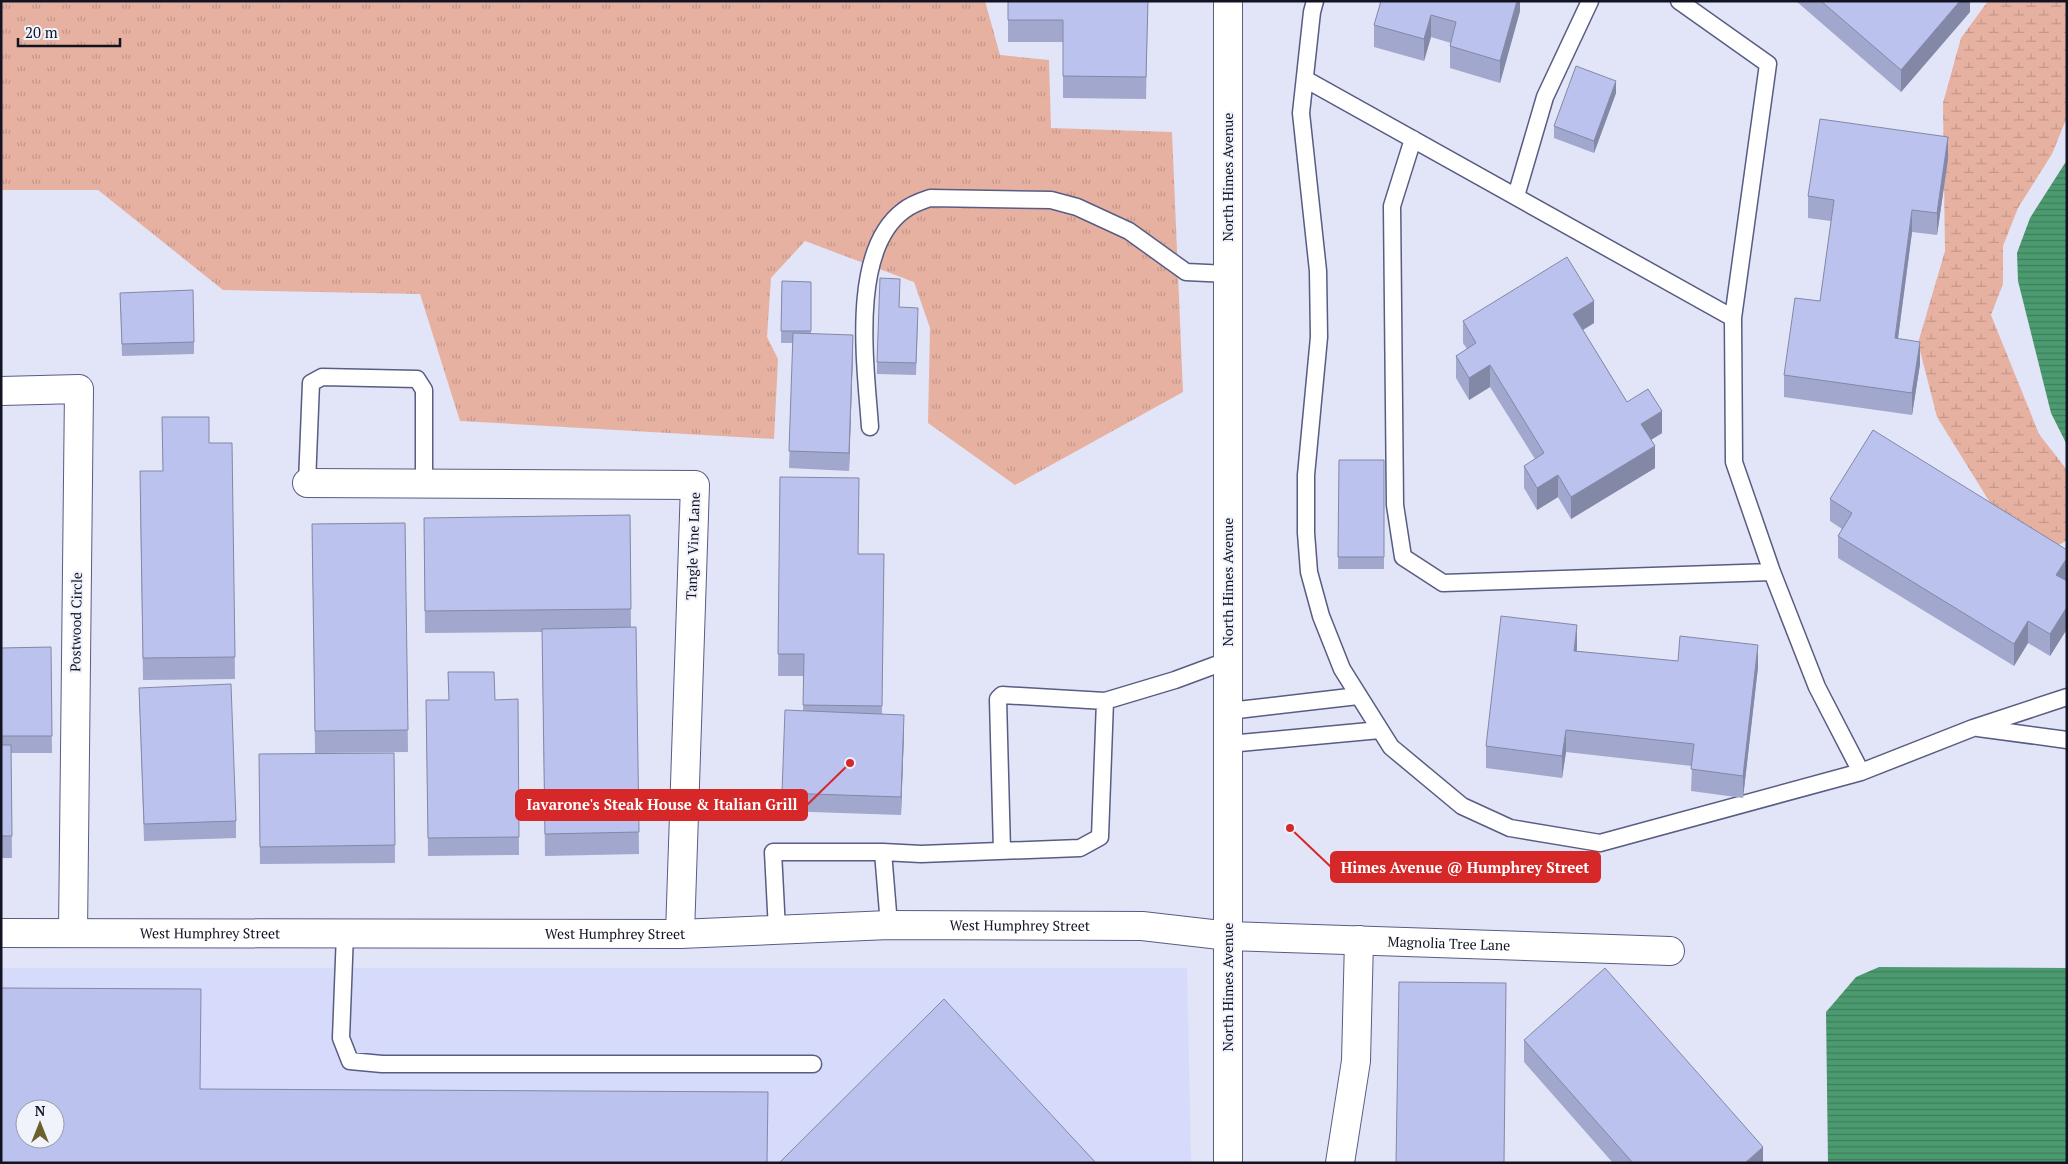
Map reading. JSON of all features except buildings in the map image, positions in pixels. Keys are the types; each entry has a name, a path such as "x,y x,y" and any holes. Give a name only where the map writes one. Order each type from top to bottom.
{"street":[{"name":"North Himes Avenue","path":"1228,1 1228,1163"},
{"name":"Postwood Circle","path":"1,391 79,389 73,933"},
{"name":"Tangle Vine Lane","path":"307,483 695,486 680,934"},
{"name":"West Humphrey Street","path":"1,933 680,934 889,925 1142,926 1228,936"},
{"name":"Magnolia Tree Lane","path":"1228,936 1670,951"},
{"path":"1340,1163 1356,1061 1359,940"}],"lane":[{"path":"1316,1 1312,12 1301,113 1318,271 1319,338 1306,475 1306,533 1309,572 1321,616 1342,669 1391,747 1462,806 1510,828 1600,842 1861,772 1973,728 2067,697"},
{"path":"1516,196 1545,97 1590,1"},
{"path":"1679,1 1768,64 1733,318 1734,462 1772,572 1816,686 1861,772"},
{"path":"1305,79 1733,318"},
{"path":"1412,139 1392,206 1395,506 1403,557 1443,583 1772,572"},
{"path":"870,427 864,330 865,296 874,259 890,224 903,210 930,198 1051,200 1077,207 1129,231 1186,272 1228,274"},
{"path":"307,483 311,383 322,377 417,379 424,390 424,484"},
{"path":"1002,851 998,699 1002,694 1105,701 1175,680 1228,660"},
{"path":"1228,711 1358,696"},
{"path":"777,930 773,852 921,854 1080,848 1100,837 1105,701"},
{"path":"1973,728 2067,740"},
{"path":"1228,744 1380,730"},
{"path":"883,852 889,925"},
{"path":"345,933 341,1038 350,1061 382,1064 813,1064"}],"shaded area":[{"path":"2067,160 2067,445 2051,413 2018,281 2017,253 2030,218"},
{"path":"1879,967 2067,968 2067,1163 1828,1163 1826,1012 1856,977"},
{"path":"1,968 1187,968 1191,1163 1,1163"}],"green space":[{"path":"1,1 985,1 1000,55 1049,60 1051,128 1172,132 1183,392 1015,485 928,423 930,328 914,282 805,241 771,278 767,337 778,359 774,439 460,421 420,294 223,290 98,190 1,190"},
{"path":"1988,1 2067,1 2067,117 2052,154 2018,208 2003,246 2003,284 1991,315 2039,434 2067,470 2067,540 2059,545 1994,509 1937,417 1918,343 1945,251 1943,103 1961,38"}],"place":[{"name":"Iavarone's Steak House & Italian Grill","path":"850,763"},
{"name":"Himes Avenue @ Humphrey Street","path":"1290,828"}]}
